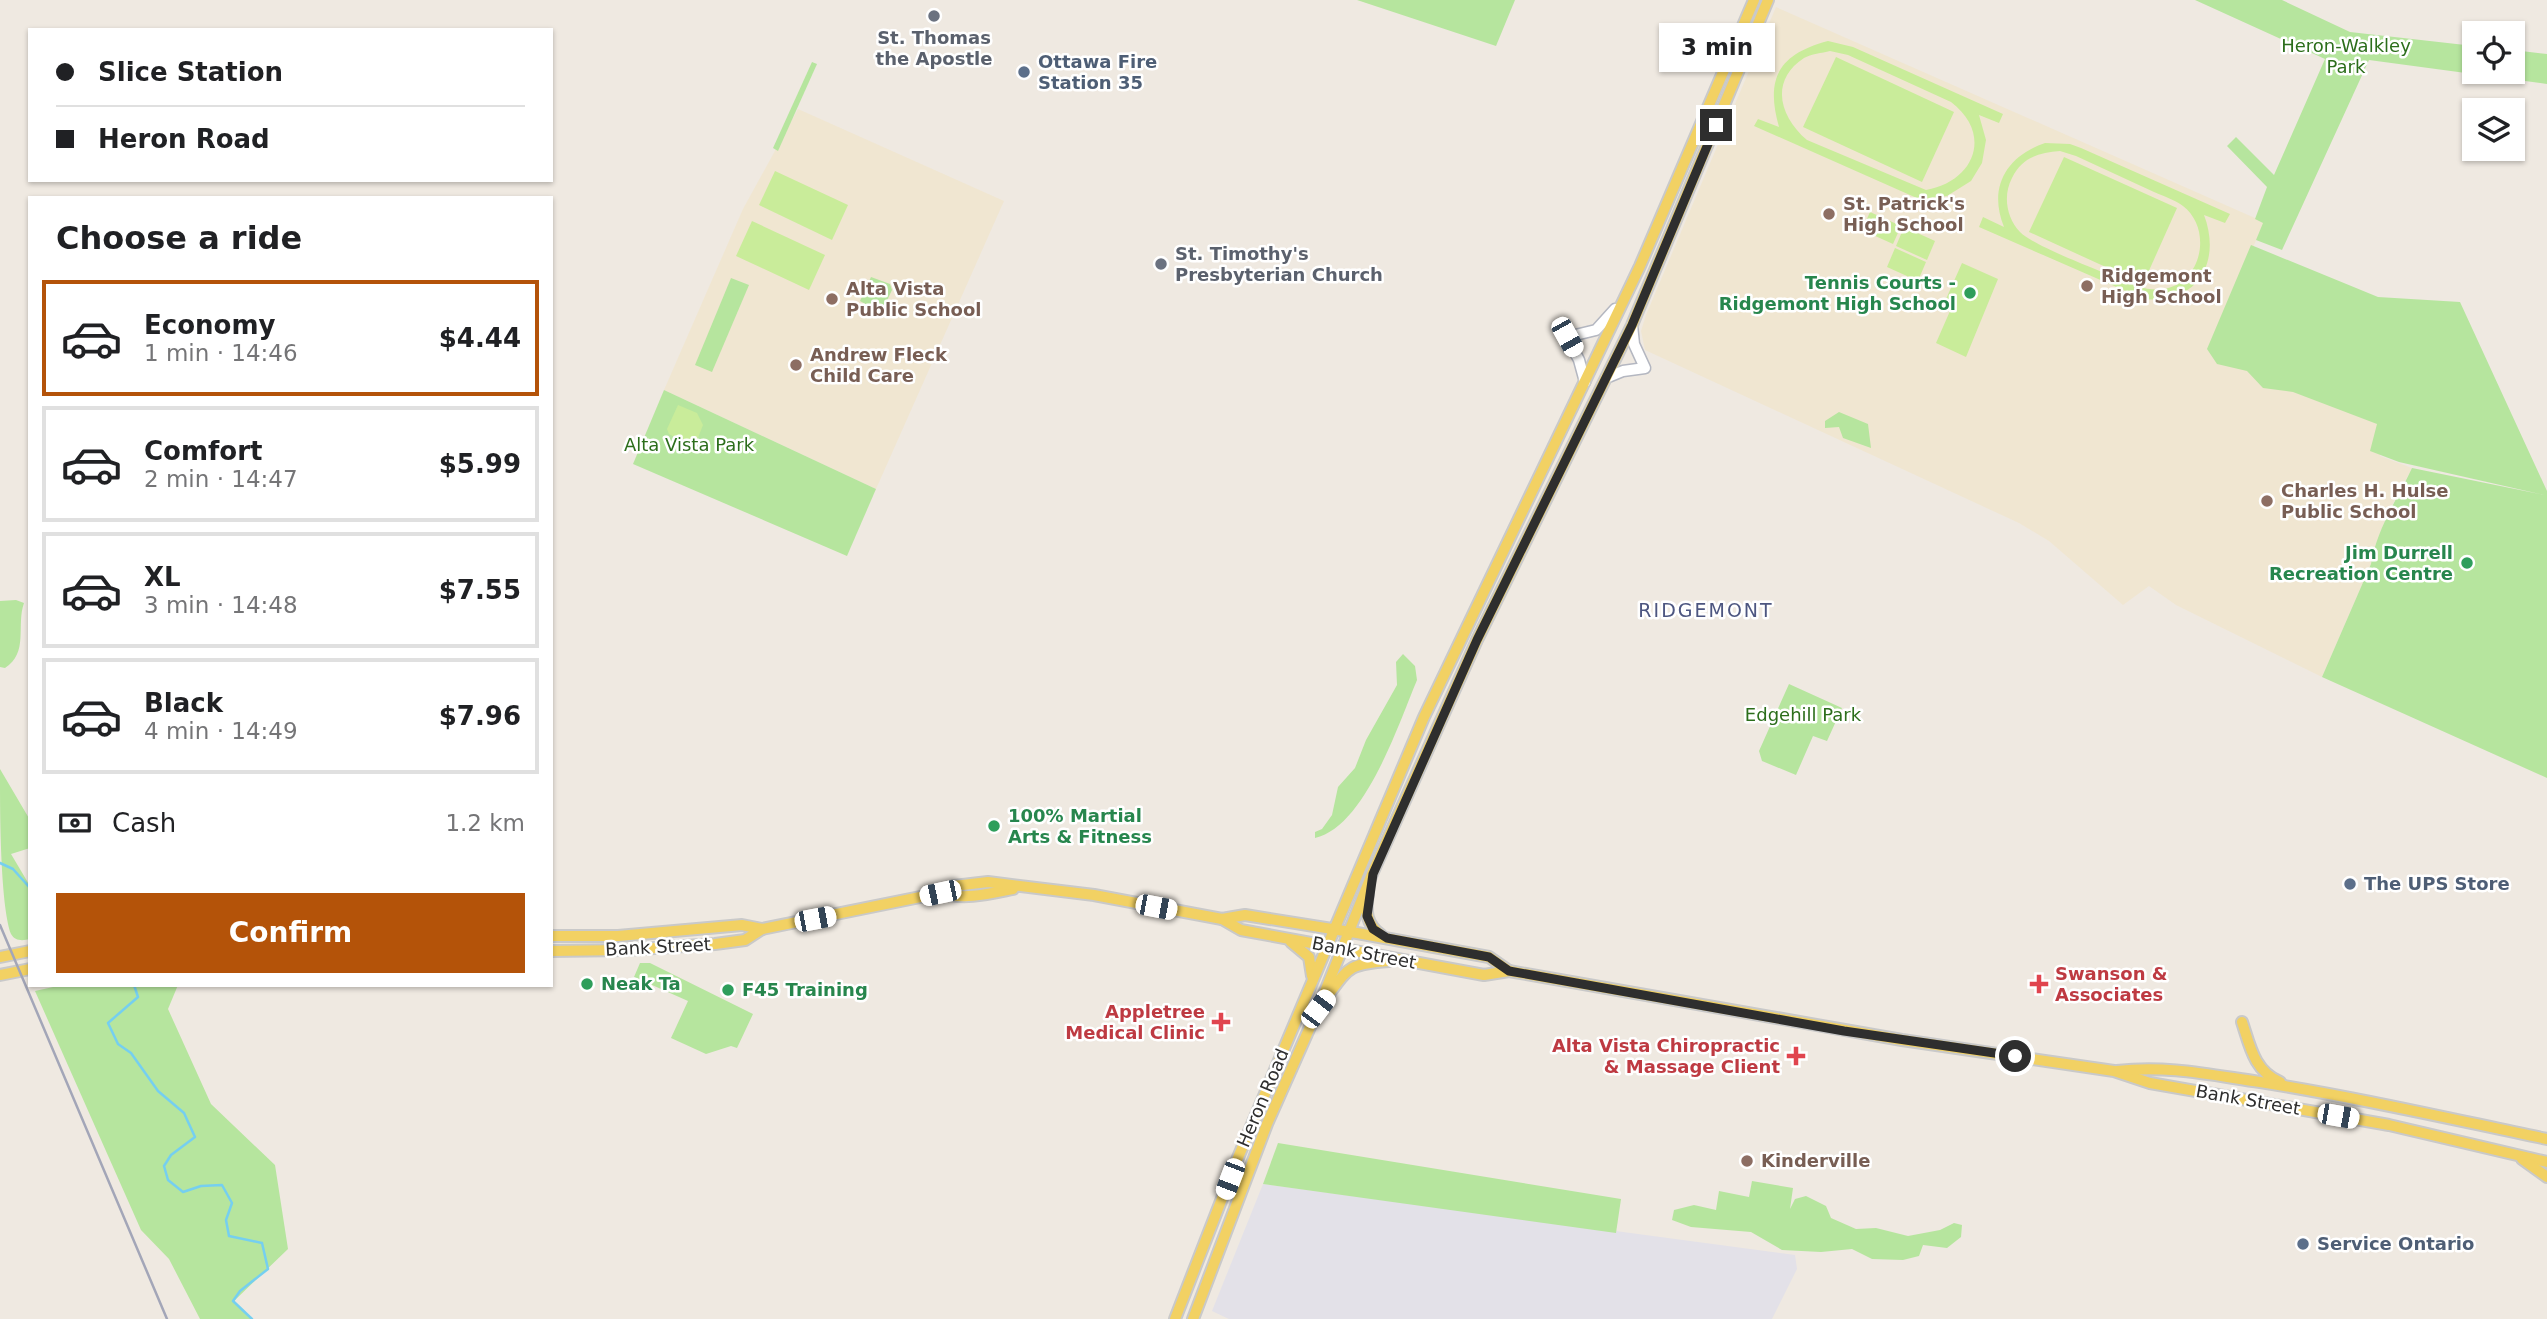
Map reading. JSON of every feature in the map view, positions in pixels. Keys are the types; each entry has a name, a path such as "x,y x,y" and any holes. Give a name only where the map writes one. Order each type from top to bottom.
{"main road":[{"name":"Heron Road","path":"1175,1319 1333,929 1424,717 1640,266 1754,0"},
{"name":"Heron Road","path":"1193,1319 1267,1124 1318,1009 1348,931 1477,640 1632,325 1768,0"},
{"path":"1585,382 1579,360 1567,337 1596,330 1604,324 1640,266"},
{"path":"1606,378 1623,371 1645,368 1633,344 1632,325"},
{"path":"1373,874 1367,916 1373,929 1387,938"},
{"name":"Bank Street","path":"553,951 702,946 745,940 762,929 940,893 954,897 981,896 1023,886 1094,895 1222,919 1241,930 1484,975 1509,971 1844,1031 2114,1071 2150,1083 2389,1125 2547,1162"},
{"name":"Bank Street","path":"1222,919 1245,915 1387,938 1489,957 1509,971"},
{"name":"Bank Street","path":"553,936 618,936 742,925 762,929"},
{"path":"1282,937 1309,957 1312,965 1311,984"},
{"path":"0,957 28,951"},
{"path":"1318,1009 1349,968 1369,962 1403,960"},
{"path":"0,975 28,969"},
{"path":"2242,1022 2254,1059 2260,1068 2274,1079 2302,1089"},
{"name":"Bank Street","path":"2114,1071 2152,1067 2302,1089 2547,1139"},
{"path":"2527,1135 2547,1129"},
{"path":"2517,1156 2547,1177"}],"shaded area":[{"path":"1776,7 2264,222 2209,349 2389,429 2380,456 2412,468 2387,515 2371,564 2322,677 2176,605 2149,586 2123,605 2049,541 2019,523 1645,350 1641,331 1646,315"},
{"name":"Alta Vista Public School","path":"798,109 1004,201 876,489 664,390 743,209"},
{"path":"1263,1184 1795,1255 1797,1269 1772,1319 1229,1319 1212,1311"}],"green space":[{"path":"1357,0 1515,0 1496,46"},
{"name":"Heron-Walkley Park","path":"2195,0 2282,0 2350,32 2462,45 2462,73 2369,60 2282,250 2256,240 2263,223 2255,219 2267,187 2227,146 2236,137 2274,175 2325,59"},
{"path":"1828,41 1853,47 2003,114 1999,123 1979,115 1986,140 1982,163 1971,181 1947,196 1919,199 1754,126 1758,119 1779,127 1775,110 1775,82 1787,61 1811,46","holes":["1830,51 1848,55 1951,102 1972,128 1973,155 1967,167 1943,185 1926,190 1807,140 1790,121 1785,110 1782,88 1786,77 1793,67 1810,55"]},
{"name":"Heron-Walkley Park","path":"2525,51 2547,54 2547,84 2525,81"},
{"path":"1836,57 1954,112 1922,182 1803,127"},
{"path":"812,62 817,64 778,151 773,148"},
{"path":"2045,143 2070,144 2230,214 2225,223 2204,215 2210,249 2201,277 2178,295 2163,299 2144,299 1979,227 1983,217 2004,227 1998,199 2004,175 2020,156","holes":["2060,151 2183,206 2198,228 2200,241 2199,254 2187,277 2176,285 2163,289 2142,288 2052,251 2020,232 2007,206 2007,191 2016,171 2032,157 2045,153"]},
{"path":"2064,157 2177,208 2143,284 2029,232"},
{"path":"775,171 848,205 832,240 759,205"},
{"path":"1870,212 1901,226 1893,244 1862,230"},
{"path":"752,221 825,255 809,290 736,256"},
{"path":"1904,227 1935,241 1927,260 1896,246"},
{"path":"2251,245 2378,297 2460,302 2547,491 2547,778 2322,677 2371,564 2383,526 2412,468 2544,495 2399,462 2370,451 2377,424 2293,392 2263,388 2247,371 2217,364 2207,349"},
{"path":"1895,248 1926,262 1918,281 1887,267"},
{"name":"Tennis Courts - Ridgemont High School","path":"1962,263 1998,279 1966,357 1936,343 1950,311 1942,308"},
{"path":"871,277 890,284 892,290 881,313 860,301"},
{"path":"731,278 749,285 712,372 695,365"},
{"name":"Alta Vista Park","path":"664,390 876,489 847,556 633,464"},
{"path":"678,405 697,413 703,425 696,443 689,446 669,434 667,429"},
{"path":"1839,412 1868,424 1871,448 1843,438 1839,427 1825,428 1825,421"},
{"path":"16,600 24,603 19,647 12,662 5,668 0,667 0,601"},
{"path":"1403,654 1415,666 1417,680 1390,746 1378,771 1350,815 1333,830 1315,838 1315,832 1322,829 1332,815 1338,787 1355,768 1366,740 1397,685 1396,662"},
{"name":"Edgehill Park","path":"1789,684 1842,708 1827,741 1813,736 1796,775 1762,761 1759,751"},
{"path":"0,769 28,817 28,849 11,854 28,883 27,940 19,940 11,934 7,920 1,855"},
{"path":"640,963 650,963 753,1014 737,1048 731,1046 706,1054 671,1038 688,1001 634,977"},
{"path":"53,987 177,987 168,1009 211,1104 275,1165 288,1249 234,1301 252,1319 200,1319 169,1259 141,1230 35,991"},
{"path":"1278,1143 1621,1199 1616,1233 1263,1184"},
{"path":"1752,1181 1793,1188 1790,1209 1795,1199 1806,1196 1826,1206 1831,1218 1856,1229 1876,1228 1908,1236 1940,1230 1954,1223 1962,1225 1961,1237 1947,1248 1923,1245 1919,1256 1903,1260 1872,1259 1852,1249 1821,1252 1782,1250 1751,1232 1691,1227 1672,1220 1674,1210 1694,1205 1716,1210 1719,1191 1749,1197"}],"waterway":[{"path":"0,863 13,869 28,886"},
{"path":"135,987 138,997 108,1023 118,1044 131,1053 158,1091 184,1113 195,1137 171,1155 164,1166 168,1180 183,1192 201,1186 222,1185 232,1203 226,1220 229,1236 262,1243 268,1269 240,1291 233,1301 252,1319"}],"railway":[{"path":"0,925 167,1319"}],"place":[{"name":"St. Thomas the Apostle","path":"934,16"},
{"name":"Ottawa Fire Station 35","path":"1024,72"},
{"name":"St. Patrick's High School","path":"1829,214"},
{"name":"St. Timothy's Presbyterian Church","path":"1161,264"},
{"name":"Ridgemont High School","path":"2087,286"},
{"name":"Tennis Courts - Ridgemont High School","path":"1970,293"},
{"name":"Alta Vista Public School","path":"832,299"},
{"name":"Andrew Fleck Child Care","path":"796,365"},
{"name":"Charles H. Hulse Public School","path":"2267,501"},
{"name":"Jim Durrell Recreation Centre","path":"2467,563"},
{"name":"100% Martial Arts & Fitness","path":"994,826"},
{"name":"The UPS Store","path":"2350,884"},
{"name":"Neak Ta","path":"587,984"},
{"name":"Swanson & Associates","path":"2039,984"},
{"name":"F45 Training","path":"728,990"},
{"name":"Appletree Medical Clinic","path":"1221,1022"},
{"name":"Alta Vista Chiropractic & Massage Client","path":"1796,1056"},
{"name":"Kinderville","path":"1747,1161"},
{"name":"Service Ontario","path":"2303,1244"}],"district":[{"name":"RIDGEMONT","path":"1706,610"}],"route":[{"path":"1716,125 1632,325 1477,640 1412,782 1373,874 1367,898 1368,921 1377,933 1387,938 1489,957 1509,971 1844,1031 2015,1056"}]}
